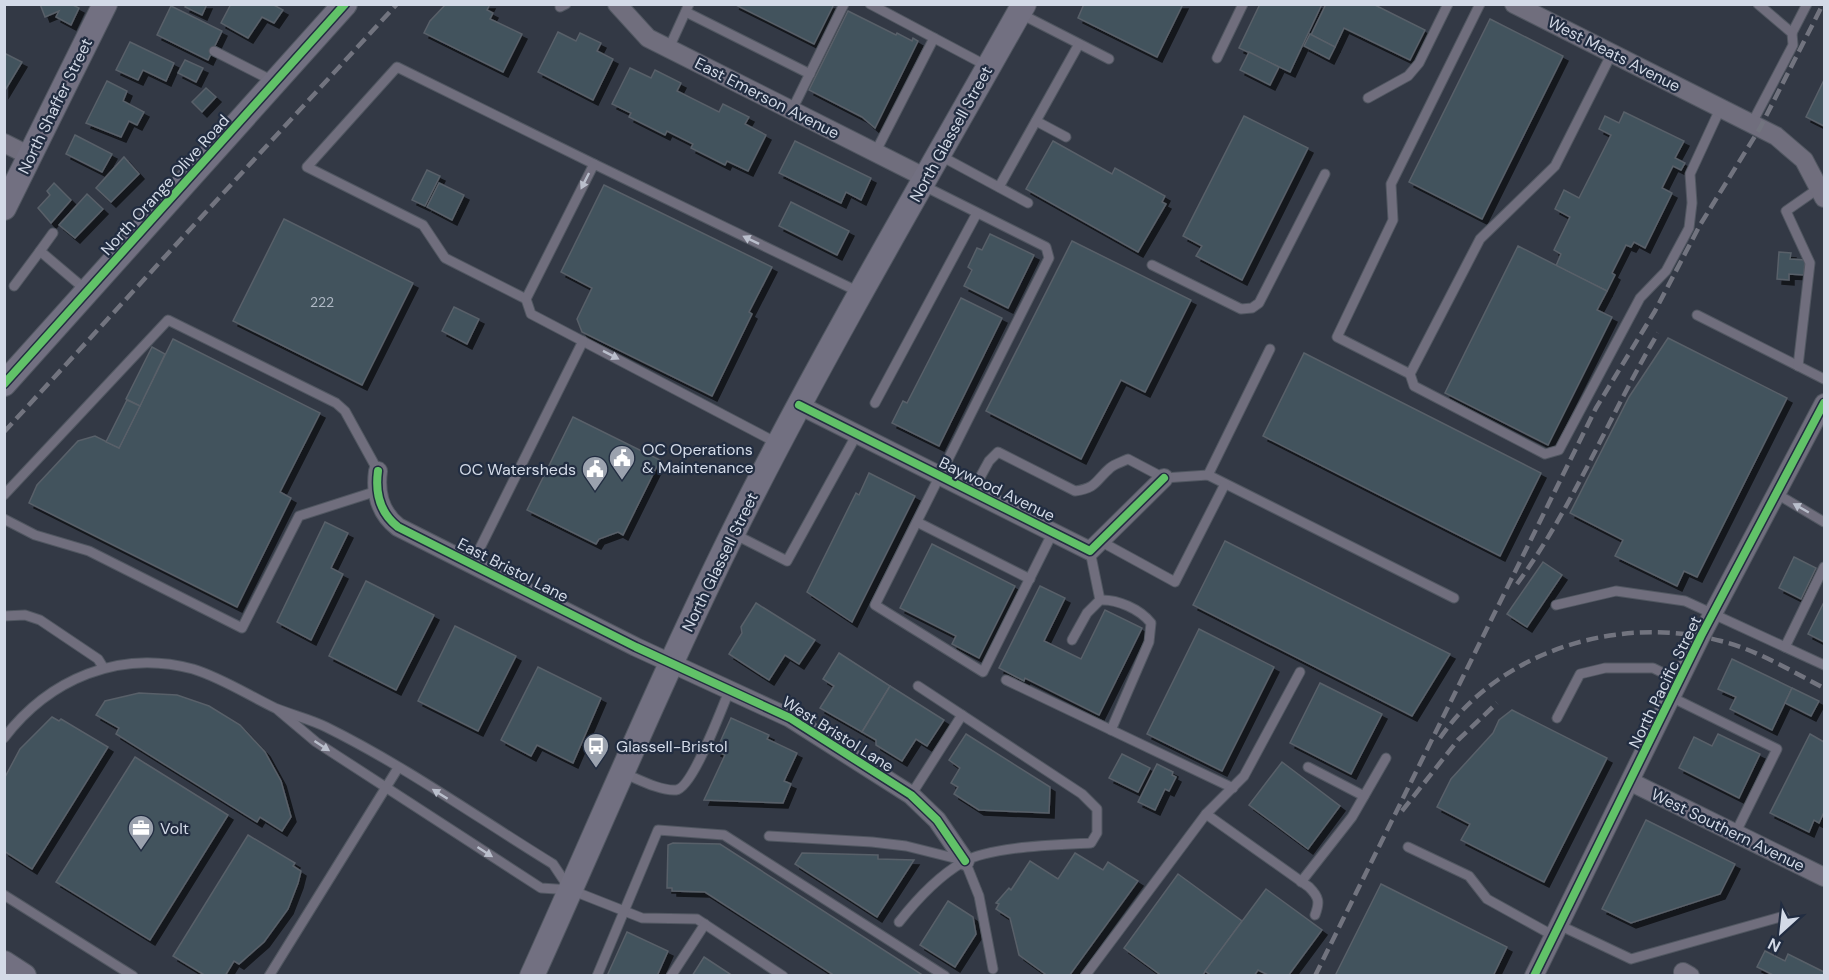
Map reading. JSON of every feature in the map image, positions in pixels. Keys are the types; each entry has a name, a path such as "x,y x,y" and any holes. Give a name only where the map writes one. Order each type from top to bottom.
{"main road":[{"name":"North Shaffer Street","path":"4,208 105,4"},
{"name":"North Orange Olive Road","path":"4,384 345,4"},
{"name":"North Glassell Street","path":"532,975 733,534 799,405 1022,9"}],"street":[{"name":"East Emerson Avenue","path":"617,4 648,38 875,153 924,182"},
{"name":"West Meats Avenue","path":"1514,4 1717,106"},
{"path":"1717,106 1776,136 1804,160 1822,193"},
{"path":"4,143 30,156"},
{"name":"Baywood Avenue","path":"799,405 1053,532 1095,546"},
{"name":"North Pacific Street","path":"1534,975 1713,613 1822,414"},
{"name":"East Bristol Lane","path":"378,471 377,491 384,511 398,527 672,664"},
{"path":"1095,546 1164,478"},
{"name":"West Bristol Lane","path":"672,664 789,718 911,795 937,820 965,861"},
{"name":"West Southern Avenue","path":"1631,782 1824,876"}],"lane":[{"path":"792,110 844,4"},
{"path":"870,4 989,67"},
{"path":"1217,58 1243,4"},
{"path":"1368,98 1408,76 1419,63 1448,4"},
{"path":"1410,374 1337,337 1393,220 1391,184 1480,4"},
{"path":"1758,4 1792,33"},
{"path":"1752,123 1793,45 1792,33 1807,4"},
{"path":"669,48 688,8 810,74"},
{"path":"1022,9 1079,44 1109,59"},
{"path":"875,153 934,38"},
{"path":"999,187 1079,44"},
{"path":"214,51 275,82"},
{"path":"1612,53 1554,166 1480,238 1410,374 1413,386 1545,454 1559,450 1640,298 1666,270 1689,228 1692,203 1690,174 1717,106"},
{"path":"526,298 445,258 423,225 307,167 397,67 861,293"},
{"path":"1036,121 1066,137"},
{"path":"939,155 1028,202"},
{"path":"594,164 526,298 531,314 722,412 779,444"},
{"path":"1152,265 1241,309 1252,308 1259,303 1324,174"},
{"path":"924,182 977,213 1046,247 1049,258 875,605 983,672 1053,532"},
{"path":"1798,366 1809,263 1786,211 1822,193"},
{"path":"875,403 977,213"},
{"path":"14,286 53,233"},
{"path":"40,251 88,292"},
{"path":"1696,315 1824,379"},
{"path":"4,495 168,320 336,403 345,411 378,471"},
{"path":"472,564 583,340"},
{"path":"1208,475 1270,349"},
{"path":"733,534 787,561 857,435"},
{"path":"972,492 989,461 998,452 1075,491 1089,489 1111,467 1128,459 1164,478 1208,475 1454,597"},
{"path":"1100,600 1095,546 1175,582 1225,484"},
{"path":"4,519 35,535 89,551 242,628 299,516 377,491"},
{"path":"1777,494 1824,522"},
{"path":"917,522 1030,579"},
{"path":"1785,647 1824,567"},
{"path":"1556,605 1616,591 1685,601 1824,665"},
{"path":"1072,640 1087,613 1100,600"},
{"path":"1100,600 1121,603 1147,618 1151,623 1149,642 1111,730"},
{"path":"4,616 25,615 40,620 98,659 103,667"},
{"path":"4,738 25,714 52,692 103,667 150,663 193,670 237,687 277,708 327,728 398,768 553,864 571,890"},
{"path":"1557,718 1580,674 1605,668 1653,668 1676,689 1777,749 1735,834"},
{"path":"1085,975 1206,814 1244,776 1300,672"},
{"path":"1006,680 1233,788"},
{"path":"899,922 926,890 965,861 1015,848 1090,843 1097,833 1097,809 1082,794 918,686"},
{"path":"623,773 676,790 684,787 693,774 730,689"},
{"path":"277,708 316,742 541,888 571,890 642,918 697,919 783,975"},
{"path":"911,795 962,715"},
{"path":"1301,882 1352,817 1386,759"},
{"path":"1308,767 1364,796"},
{"path":"269,975 398,768"},
{"path":"1206,814 1317,895 1319,903 1315,915"},
{"path":"597,975 658,830 724,835 945,975"},
{"path":"769,836 906,846 965,861"},
{"path":"1408,847 1469,876 1487,899 1557,931 1630,959 1784,916"},
{"path":"965,861 979,896 993,969"},
{"path":"4,896 133,975"},
{"path":"671,975 705,924"}],"building":[{"path":"40,4 71,4 79,8 71,25 56,17 59,11 45,17"},
{"path":"187,4 207,4 202,15 185,7"},
{"path":"231,4 272,4 283,10 274,23 262,17 248,38 221,23"},
{"path":"446,4 490,4 487,10 493,13 490,19 522,34 503,72 424,33 430,21"},
{"path":"734,4 834,4 814,44"},
{"path":"1084,4 1183,4 1157,57 1078,18"},
{"path":"1260,4 1322,4 1290,72 1239,48"},
{"path":"1326,4 1373,4 1425,30 1410,60 1344,28 1335,47 1311,35"},
{"path":"171,6 222,31 208,60 157,35"},
{"path":"848,11 896,35 897,33 912,41 913,38 918,41 875,128 862,117 809,90"},
{"path":"1490,19 1563,56 1482,219 1409,182"},
{"path":"558,32 576,41 580,33 601,43 597,51 613,59 593,100 538,72"},
{"path":"1310,34 1335,47 1329,59 1304,46"},
{"path":"130,42 174,63 166,81 143,70 138,80 116,70"},
{"path":"1249,52 1279,67 1270,85 1240,70"},
{"path":"6,54 22,62 4,92 4,56"},
{"path":"185,60 203,68 196,82 178,73"},
{"path":"630,68 651,78 655,70 681,83 677,91 719,112 723,104 749,117 745,124 766,135 748,171 727,161 725,165 691,148 693,144 667,131 665,135 629,117 631,113 612,104"},
{"path":"1824,80 1824,126 1806,117"},
{"path":"107,81 127,91 123,101 144,112 137,125 129,121 121,137 86,123"},
{"path":"206,88 216,97 202,112 192,102"},
{"path":"1624,112 1684,141 1675,158 1685,163 1681,170 1673,166 1662,188 1672,193 1645,248 1634,242 1631,247 1626,245 1612,273 1615,275 1607,291 1556,266 1561,254 1554,250 1570,217 1555,209 1564,190 1579,198 1611,135 1599,129 1605,116 1619,123"},
{"path":"1244,116 1308,148 1242,280 1196,256 1202,246 1183,236"},
{"path":"75,135 112,154 102,172 66,154"},
{"path":"795,141 871,178 861,200 846,192 841,203 779,173"},
{"path":"1053,141 1112,174 1115,168 1165,196 1162,202 1166,204 1138,252 1026,189"},
{"path":"124,157 139,174 111,202 96,188"},
{"path":"427,170 440,176 425,206 412,200"},
{"path":"54,183 71,200 51,223 38,208 50,195 47,191"},
{"path":"439,183 464,195 452,220 427,207"},
{"path":"604,185 772,267 749,312 752,314 712,396 582,332 577,319 592,288 561,272"},
{"path":"87,194 103,209 75,238 59,225"},
{"path":"791,202 849,231 837,255 779,226"},
{"path":"284,219 413,283 362,385 233,321"},
{"path":"990,234 1034,255 1008,308 964,286 972,270 968,267 977,248 982,250"},
{"path":"1072,241 1191,300 1145,392 1121,380 1081,459 986,411"},
{"path":"1518,246 1607,291 1597,310 1612,317 1548,445 1445,393"},
{"path":"1779,252 1791,253 1790,259 1805,260 1804,275 1789,274 1789,280 1777,279"},
{"path":"961,298 1002,318 939,446 892,423 903,401 907,403"},
{"path":"454,307 479,319 467,344 442,331"},
{"path":"1668,338 1787,398 1697,577 1684,571 1677,586 1615,556 1623,540 1570,513 1629,397"},
{"path":"173,339 320,413 280,492 291,498 237,607 29,503 37,485 78,441 95,436 119,448"},
{"path":"152,347 165,354 140,406 126,399"},
{"path":"1304,353 1541,473 1500,556 1263,436"},
{"path":"127,400 140,406 119,448 106,442"},
{"path":"573,417 660,460 623,535 618,532 599,539 596,544 527,510"},
{"path":"869,473 915,496 852,622 807,592 856,493 859,495"},
{"path":"325,522 348,533 331,568 343,574 311,640 277,622"},
{"path":"1225,541 1450,654 1412,716 1193,605"},
{"path":"932,544 1015,586 979,658 952,644 956,636 900,608"},
{"path":"1794,557 1816,568 1801,599 1779,588"},
{"path":"1543,562 1562,575 1527,627 1507,614"},
{"path":"366,581 434,615 396,690 329,656"},
{"path":"1040,586 1065,598 1044,641 1081,659 1105,610 1142,628 1099,715 1025,678 1024,681 999,668"},
{"path":"1824,602 1824,642 1808,634"},
{"path":"756,603 815,640 799,664 785,655 769,680 729,654 742,633 741,627"},
{"path":"455,626 516,656 478,731 418,701"},
{"path":"1199,629 1274,667 1222,771 1147,734"},
{"path":"839,653 890,686 862,732 820,708 834,686 823,679"},
{"path":"1732,659 1792,688 1772,730 1730,709 1736,697 1718,689"},
{"path":"538,667 601,698 573,763 537,745 531,756 501,740"},
{"path":"1320,683 1382,714 1351,774 1290,743"},
{"path":"890,686 944,720 927,746 916,739 902,761 876,745 876,740 862,732"},
{"path":"1792,688 1819,701 1811,716 1785,703"},
{"path":"139,693 177,695 209,706 240,725 265,752 281,781 291,817 282,831 260,817 257,822 116,734 119,728 96,715 105,701"},
{"path":"1512,710 1607,758 1544,882 1461,840 1470,824 1437,807 1451,779 1493,733 1499,720"},
{"path":"52,717 59,721 61,719 108,747 32,869 4,851 4,779 20,749"},
{"path":"731,718 769,735 767,739 797,753 784,781 791,784 783,803 704,800 725,755 716,751"},
{"path":"966,734 1050,787 1049,813 979,810 954,794 958,787 951,783 960,768 949,760"},
{"path":"1718,734 1760,754 1739,798 1679,768 1694,737 1712,746"},
{"path":"1810,734 1824,742 1824,812 1819,823 1814,820 1809,832 1770,813"},
{"path":"1122,754 1150,768 1138,792 1109,778"},
{"path":"135,757 228,815 150,940 56,882"},
{"path":"1282,762 1340,806 1308,849 1249,805"},
{"path":"1157,764 1173,772 1172,775 1176,777 1169,791 1165,789 1155,810 1138,802"},
{"path":"1646,820 1735,864 1720,894 1631,923 1602,909"},
{"path":"248,835 295,863 293,866 301,871 298,883 288,909 264,942 239,964 234,961 225,976 206,976 173,956"},
{"path":"673,843 720,844 924,976 835,976 705,892 672,891 672,888 667,888 668,845"},
{"path":"802,853 878,855 878,859 914,860 877,917 795,864"},
{"path":"1075,853 1103,870 1108,862 1138,881 1069,976 1048,976 1019,955 1010,918 996,909 999,904 996,903 1009,888 1011,890 1030,861 1058,879"},
{"path":"1178,874 1242,921 1202,976 1162,976 1124,948"},
{"path":"1381,884 1507,947 1493,976 1335,976"},
{"path":"1266,889 1322,930 1288,976 1270,976 1258,970 1254,976 1212,976 1205,971"},
{"path":"948,901 973,917 976,934 955,967 920,945"},
{"path":"627,932 668,951 657,976 607,976"},
{"path":"1765,951 1785,961 1788,954 1824,972 1823,976 1775,976 1757,967"},
{"path":"704,957 733,976 692,976"}],"railway":[{"path":"4,432 397,4"},
{"path":"1315,976 1596,408 1655,311 1700,225 1760,128 1823,4"},
{"path":"1517,584 1574,492 1658,333"},
{"path":"1440,738 1465,707 1495,682 1529,662 1565,646 1604,637 1643,632 1682,634 1721,641 1761,655 1824,688"},
{"path":"1402,811 1458,740 1497,703"}],"cycle path":[{"path":"4,384 345,4"},
{"path":"1534,976 1701,636 1824,403"},
{"path":"799,405 1090,551 1164,478"},
{"path":"378,471 377,487 380,502 387,515 398,527 636,647 790,718 911,795 937,820 965,861"}],"place":[{"name":"OC Operations & Maintenance","path":"622,481"},
{"name":"OC Watersheds","path":"595,492"},
{"name":"Glassell-Bristol","path":"596,769"},
{"name":"Volt","path":"141,851"}]}
